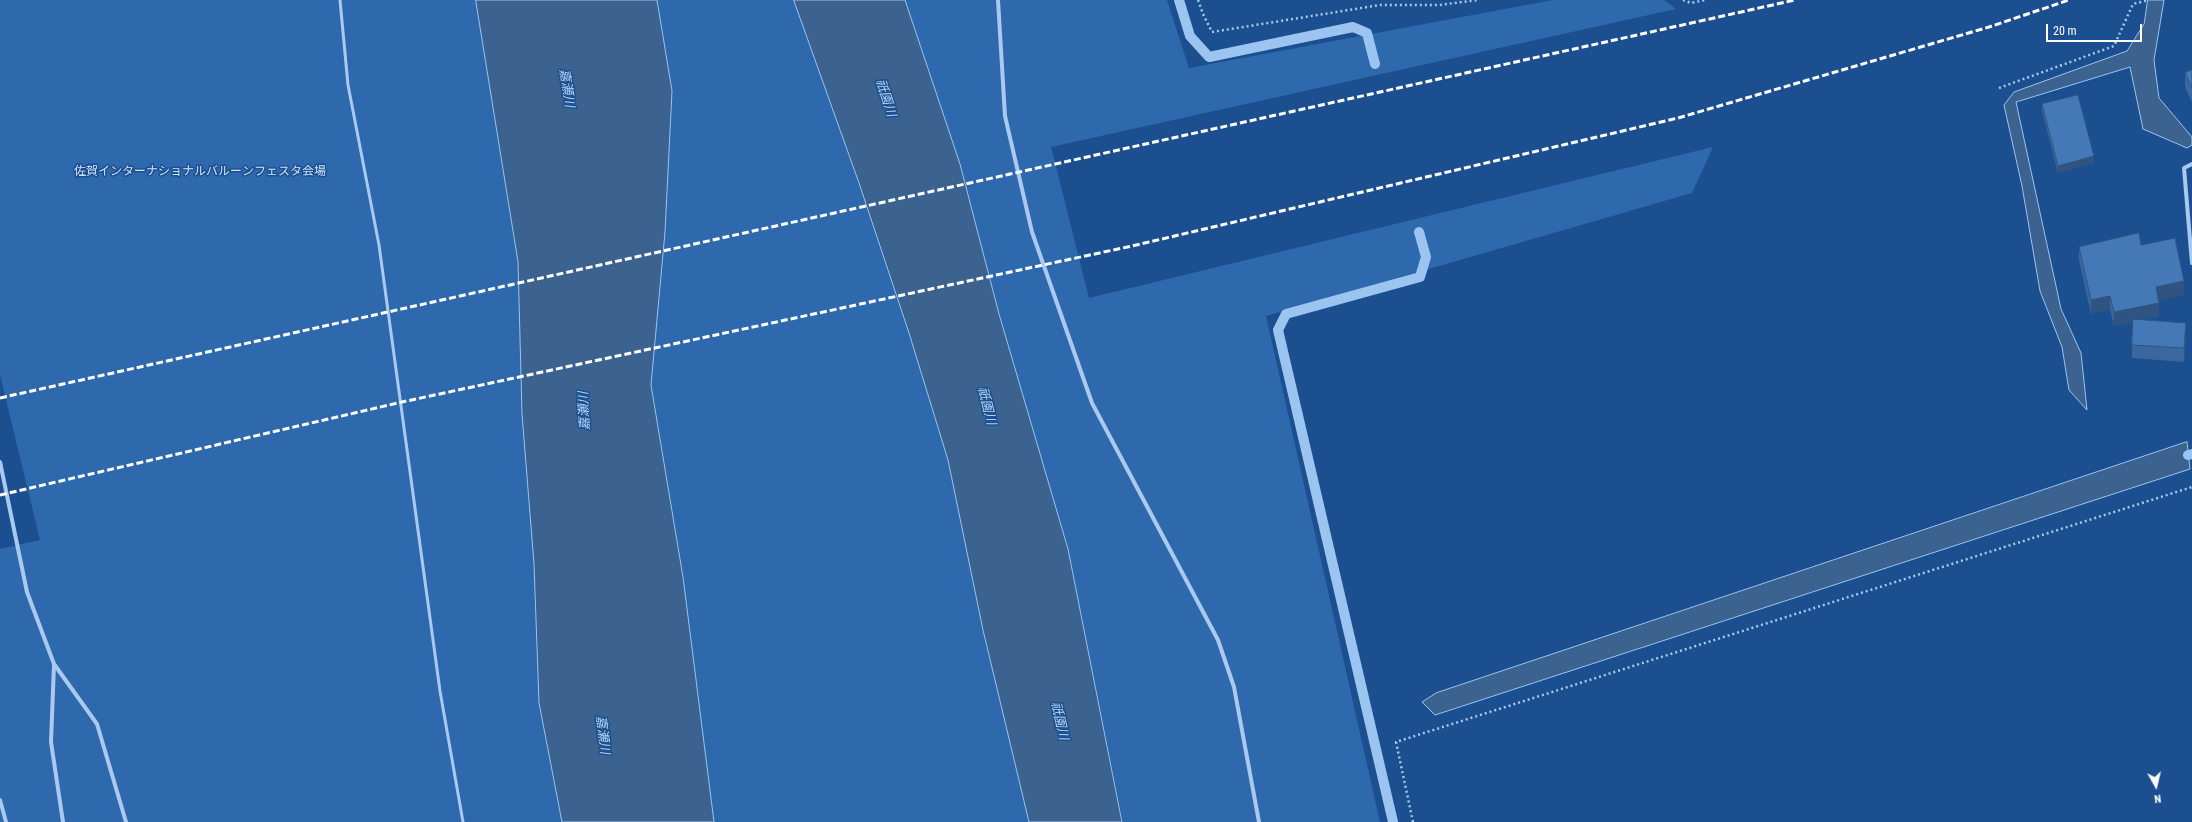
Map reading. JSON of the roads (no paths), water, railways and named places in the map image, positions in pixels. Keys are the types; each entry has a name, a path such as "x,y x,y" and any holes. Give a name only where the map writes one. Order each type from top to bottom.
{"street":[{"path":"998,0 1005,116 1032,232 1092,403 1218,640 1234,687 1259,822"},
{"path":"2192,164 2184,168 2192,264"},
{"path":"0,462 27,592 54,664 97,724 126,822"},
{"path":"54,664 51,742 63,822"},
{"path":"0,800 6,822"}],"lane":[{"path":"340,0 348,85 379,244 440,691 463,822"}],"water":[{"name":"嘉瀬川","path":"476,0 657,0 672,91 665,232 651,385 683,577 714,822 562,822 539,703 534,564 522,414 518,262"},
{"name":"祇園川","path":"794,0 905,0 960,164 999,314 1068,549 1122,822 1029,822 983,630 948,460 909,333 859,183"},
{"path":"2148,0 2164,0 2154,60 2159,98 2192,137 2192,145 2187,148 2143,129 2130,67 2016,102 2061,309 2081,353 2087,410 2069,390 2062,347 2040,291 2022,186 2004,105 2014,92 2127,51 2144,24"},
{"path":"2187,442 2190,469 1435,715 1422,702 1436,693"}],"waterway":[{"path":"1179,0 1190,36 1209,57 1353,27 1367,33 1375,64"},
{"path":"1393,822 1278,330 1286,314 1420,277 1426,257 1419,232"},
{"path":"2188,455 2192,454"}],"railway":[{"path":"0,398 1795,0"},
{"path":"0,495 402,402 1132,246 1678,118 1989,27 2069,0"}],"park label":[{"name":"佐賀インターナショナルバルーンフェスタ会場","path":"200,172"}]}
